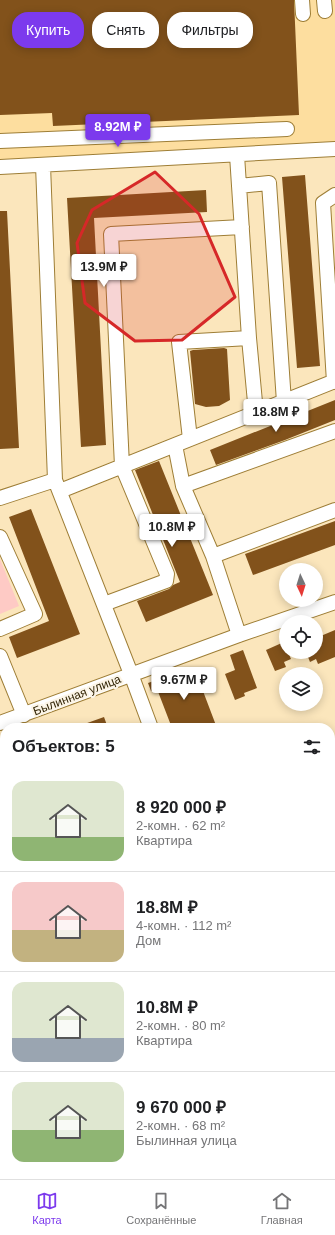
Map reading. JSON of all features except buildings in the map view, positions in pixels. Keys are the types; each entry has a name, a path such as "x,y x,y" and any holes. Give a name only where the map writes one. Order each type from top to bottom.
{"main road":[{"path":"0,1150 0,1169"}],"street":[{"path":"0,141 287,129"},
{"path":"0,167 43,166 335,149"},
{"path":"237,155 249,338 256,413"},
{"path":"43,166 57,485 149,723"},
{"path":"239,186 269,183 284,402"},
{"path":"0,498 57,485 122,466 334,382 322,203 335,194"},
{"path":"104,604 166,581 167,574 122,466 111,234 242,227"},
{"path":"190,439 179,342 249,338"},
{"path":"184,486 335,430"},
{"path":"175,445 184,486 212,556 239,635"},
{"path":"212,556 335,510"},
{"path":"0,537 35,614 0,629"},
{"name":"Былинная улица","path":"13,721 131,674 335,602"},
{"path":"0,656 13,721"}],"highlighted area":[{"path":"155,172 199,214 235,297 182,340 135,341 85,303 77,243 92,210"}],"shaded area":[{"path":"0,0 335,0 335,144 0,161"},
{"path":"0,559 19,606 0,614"}]}
